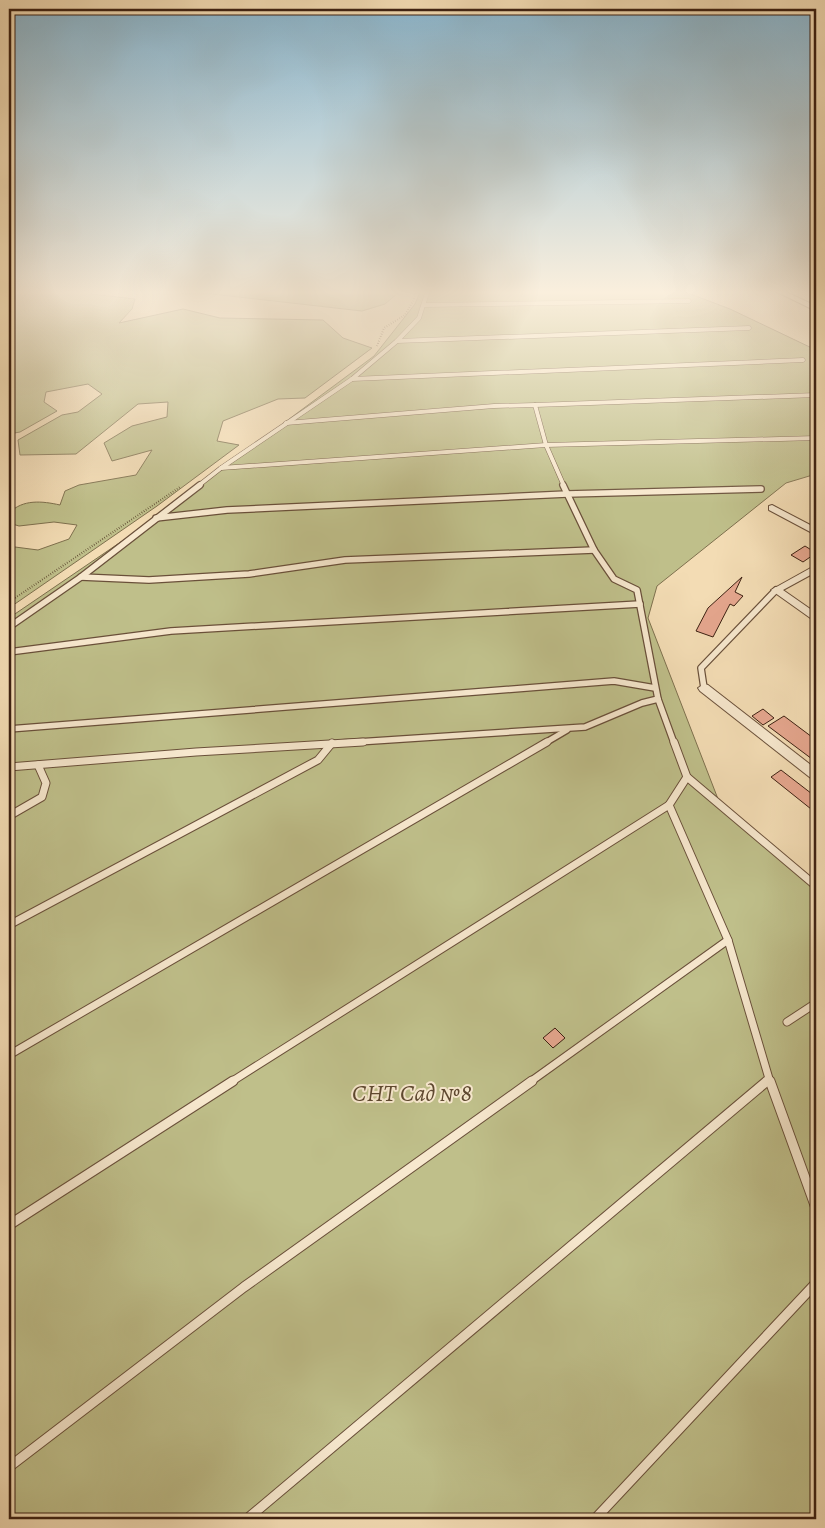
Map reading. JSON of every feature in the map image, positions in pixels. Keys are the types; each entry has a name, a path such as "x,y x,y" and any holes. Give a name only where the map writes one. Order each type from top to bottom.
{"street":[{"path":"772,508 816,532"},
{"path":"816,568 776,590 816,618"},
{"path":"704,688 816,776"}],"lane":[{"path":"9,627 81,577 221,468 352,379 373,361"},
{"path":"352,379 772,361"},
{"path":"286,423 494,406 816,395"},
{"path":"535,405 546,444 594,550 614,579 637,590 655,688 687,777 816,886"},
{"path":"221,468 546,444 816,438"},
{"path":"156,518 227,510 567,494 761,489"},
{"path":"81,577 149,580 249,574 345,560 594,550"},
{"path":"704,688 701,668 776,590"},
{"path":"9,652 171,631 640,604"},
{"path":"9,729 614,682 655,688"},
{"path":"9,767 332,743 585,727 642,703 658,699"},
{"path":"9,1056 569,728"},
{"path":"9,925 318,760 332,743"},
{"path":"9,816 42,797 46,783 38,765"},
{"path":"9,1225 116,1154 669,805 687,777"},
{"path":"669,805 728,940 769,1079 816,1208"},
{"path":"9,1467 244,1287 728,940"},
{"path":"787,1022 816,1003"},
{"path":"247,1519 769,1079"},
{"path":"595,1519 816,1283"}],"path":[{"path":"9,602 182,485"}],"green space":[{"path":"9,361 354,361 305,398 278,399 223,421 217,441 239,445 157,506 9,608 9,543 15,547 38,550 69,539 77,525 54,522 19,526 9,523 9,513 20,505 33,502 60,505 65,491 79,485 136,475 152,450 112,461 104,443 132,426 167,417 168,402 138,404 76,454 20,455 18,440 62,415 78,412 102,394 88,384 46,392 44,402 57,411 20,432 9,434"},
{"name":"СНТ Сад №8","path":"367,361 816,361 816,474 786,483 657,586 648,618 718,799 816,883 816,1519 9,1519 9,618 156,518"}],"building":[{"path":"805,546 816,553 803,562 791,555"},
{"path":"742,577 735,592 743,596 734,606 730,604 713,637 696,631 708,608"},
{"path":"763,709 774,718 763,725 752,716"},
{"path":"784,716 816,740 816,762 768,726"},
{"path":"781,770 816,797 816,813 771,777"},
{"path":"555,1028 565,1038 553,1048 543,1038"}]}
